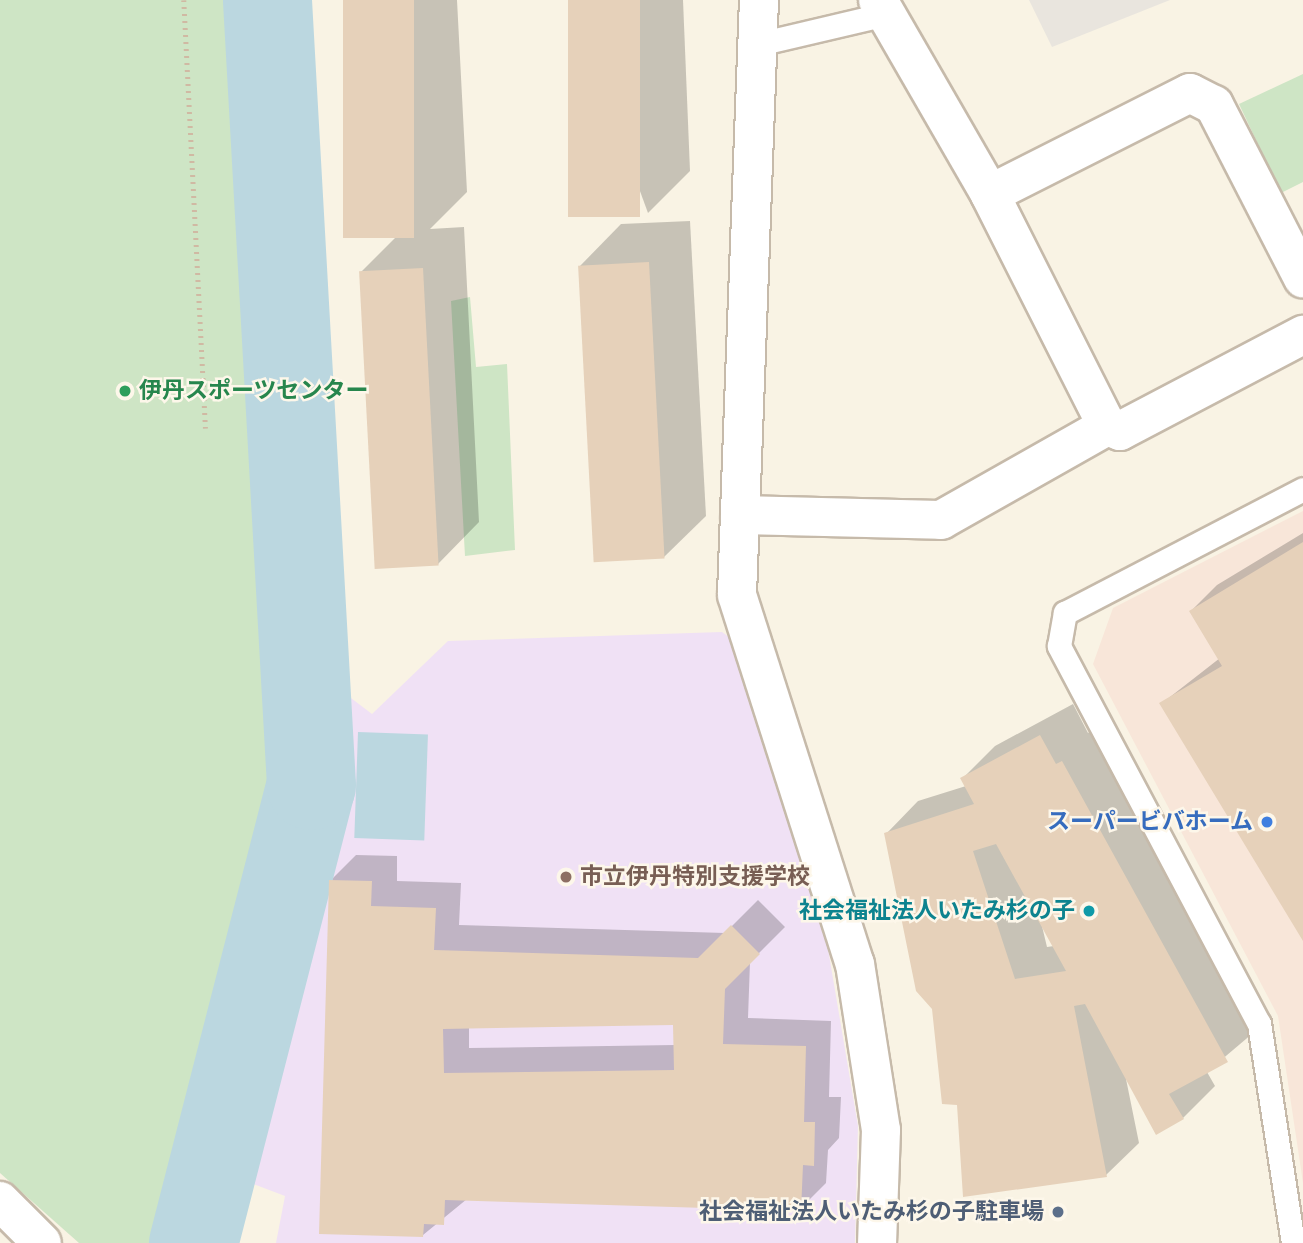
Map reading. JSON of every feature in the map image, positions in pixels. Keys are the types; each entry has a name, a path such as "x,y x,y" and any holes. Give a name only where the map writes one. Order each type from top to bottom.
{"street":[{"path":"758,0 754,46 737,594 855,964 881,1130 877,1243"},
{"path":"882,7 990,194 1107,426 1120,431 1303,335"},
{"path":"990,194 1190,93 1214,105 1303,278"},
{"path":"740,515 941,520 1107,426"},
{"path":"0,1201 42,1243"}],"lane":[{"path":"754,46 882,7"},
{"path":"1293,1243 1259,1024 1059,646 1065,613 1303,489"}],"path":[{"path":"184,0 206,428"}],"shaded area":[{"path":"1029,0 1170,0 1052,47"},
{"path":"1303,511 1303,1183 1278,1016 1093,664 1113,608"},
{"name":"市立伊丹特別支援学校","path":"722,632 733,640 828,949 858,1126 855,1243 276,1243 285,1196 248,1182 344,804 343,692 372,714 448,641"}],"green space":[{"name":"伊丹スポーツセンター","path":"0,0 227,0 273,782 155,1243 79,1243 0,1173"},
{"path":"1303,74 1303,182 1281,193 1239,104"},
{"path":"470,297 476,367 507,364 515,550 465,556 451,301"}],"water":[{"path":"358,732 428,734 424,840 354,838"}],"building":[{"path":"343,0 414,0 414,238 343,238"},
{"path":"568,0 640,0 640,217 568,217"},
{"path":"649,262 665,559 594,562 578,266"},
{"path":"423,268 439,566 375,569 359,271"},
{"name":"スーパービバホーム","path":"1303,542 1303,941 1159,703 1222,666 1189,611"},
{"name":"社会福祉法人いたみ杉の子","path":"1040,735 1056,764 1062,761 1228,1062 1169,1094 1184,1119 1156,1135 1085,1004 1074,1006 1107,1177 963,1197 957,1105 942,1104 932,1009 916,991 884,833 974,804 960,778","holes":["996,844 1066,971 1015,979 973,851"]},
{"path":"329,880 372,881 371,906 436,908 434,950 698,958 731,925 760,954 725,989 723,1044 806,1046 804,1122 815,1122 814,1166 803,1165 801,1211 445,1200 444,1225 424,1224 423,1237 319,1234","holes":["673,1025 674,1070 444,1073 443,1029"]}],"waterway":[{"path":"193,1243 311,785 267,0"}],"place":[{"name":"伊丹スポーツセンター","path":"125,391"},
{"name":"スーパービバホーム","path":"1267,822"},
{"name":"市立伊丹特別支援学校","path":"566,877"},
{"name":"社会福祉法人いたみ杉の子","path":"1089,911"},
{"name":"社会福祉法人いたみ杉の子駐車場","path":"1058,1212"}]}
